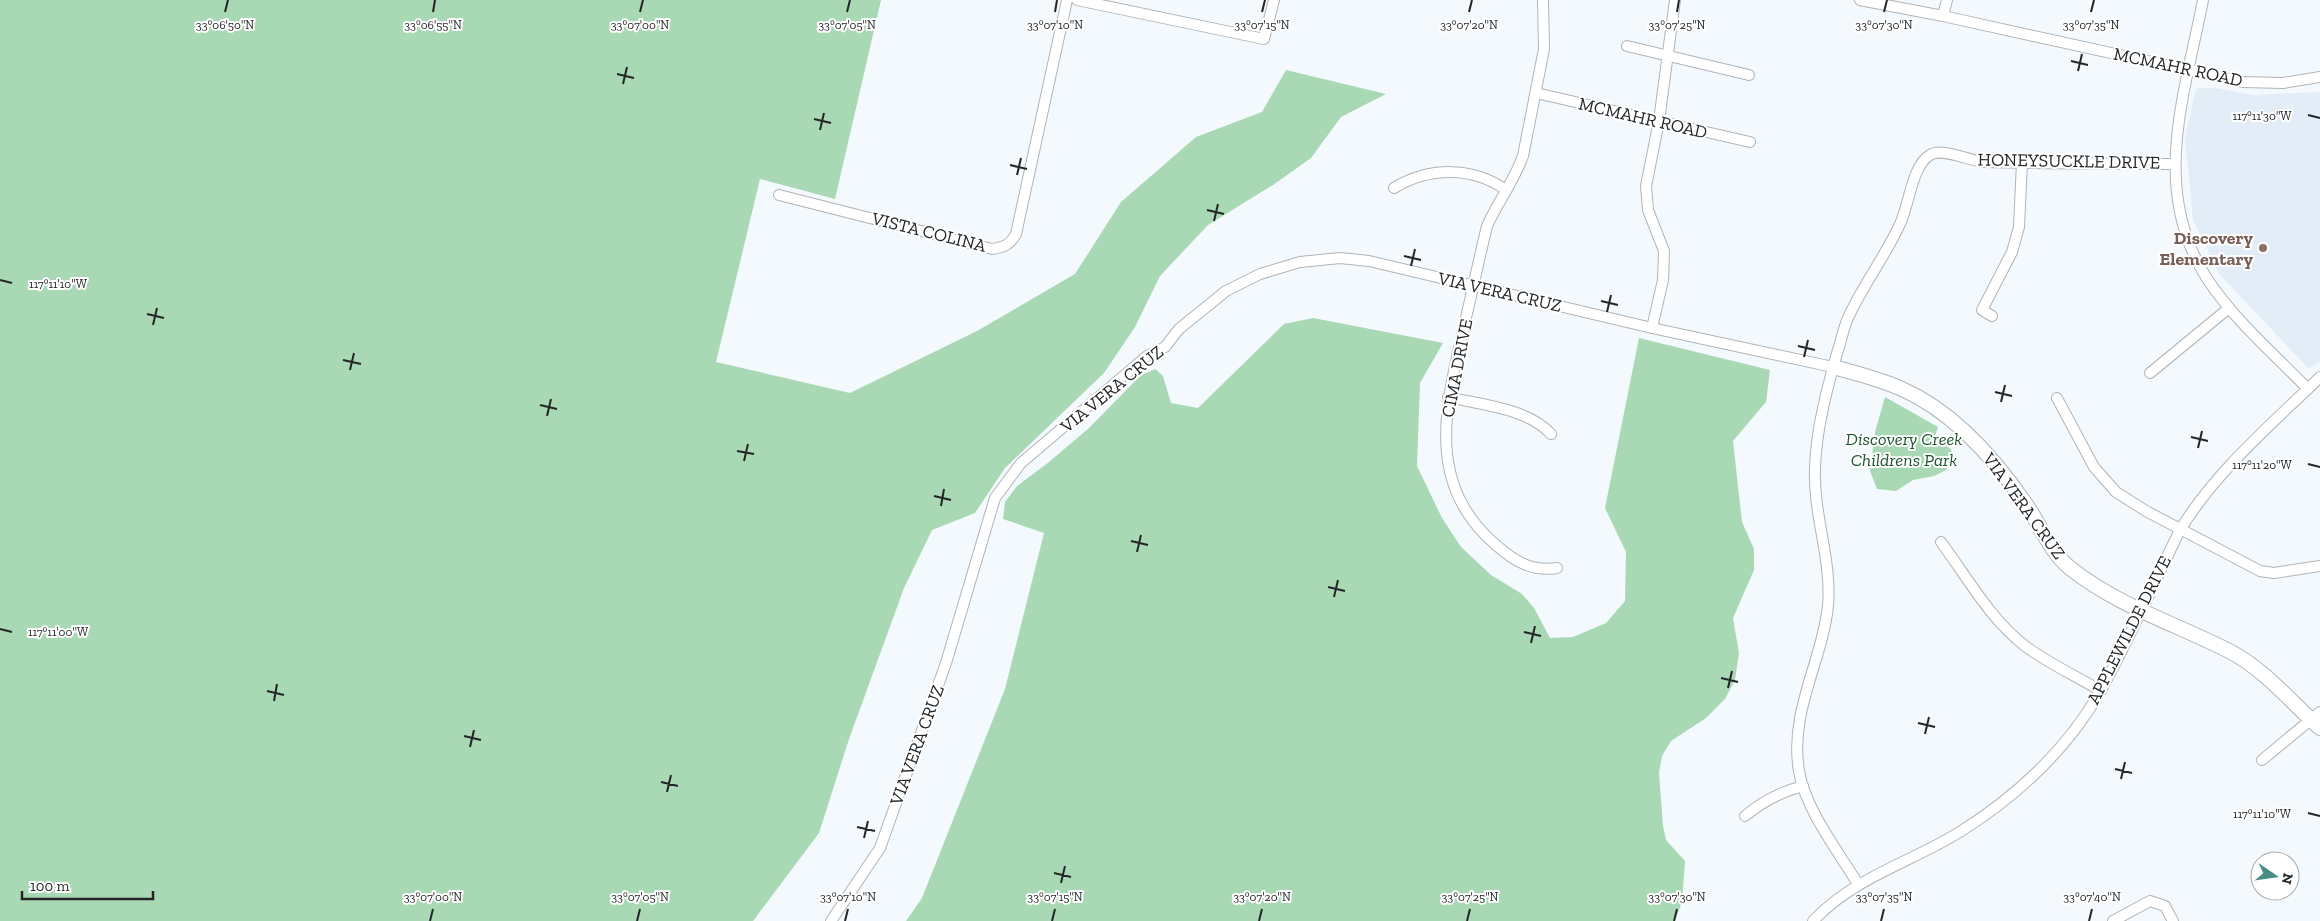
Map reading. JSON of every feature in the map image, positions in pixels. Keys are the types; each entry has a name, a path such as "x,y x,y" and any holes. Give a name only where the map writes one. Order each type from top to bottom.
{"street":[{"name":"VISTA COLINA","path":"779,195 992,249 1011,243 1016,234 1067,0"},
{"path":"1078,0 1264,40 1274,0"},
{"name":"CIMA DRIVE","path":"1543,0 1544,50 1523,156 1487,226 1448,397 1445,428 1449,466 1461,501 1469,515 1487,538 1512,560 1528,567 1547,570 1557,568"},
{"path":"1652,328 1663,280 1664,251 1648,210 1646,186 1659,121 1675,0"},
{"name":"MCMAHR ROAD","path":"1860,0 1943,16 2243,82 2283,83 2320,77"},
{"path":"1943,16 1947,0"},
{"path":"2203,0 2177,126 2174,164 2175,186 2183,223 2190,243 2206,276 2230,308 2308,390"},
{"path":"1627,46 1749,74"},
{"name":"MCMAHR ROAD","path":"1536,94 1750,142"},
{"name":"HONEYSUCKLE DRIVE","path":"1858,884 1818,818 1803,786 1799,770 1797,740 1802,700 1826,621 1828,602 1828,565 1816,501 1815,469 1818,438 1833,367 1847,320 1901,223 1920,164 1930,154 1939,152 1981,162 2174,164"},
{"path":"1992,316 1982,310 2012,252 2016,235 2022,162"},
{"path":"1394,188 1422,174 1440,172 1468,174 1498,184 1506,190"},
{"name":"VIA VERA CRUZ","path":"831,921 880,848 946,663 996,498 1021,463 1147,356 1165,348 1178,329 1226,291 1260,274 1300,262 1340,258 1369,262 1652,328 1833,367 1902,389 1931,406 1956,424 1992,458 2026,505 2048,541 2068,566 2099,590 2140,612 2232,653 2258,671 2317,720"},
{"path":"2150,373 2230,308"},
{"name":"APPLEWILDE DRIVE","path":"1813,921 1827,906 1858,884 1957,834 2003,802 2046,763 2082,720 2101,690 2180,530 2210,486 2320,378"},
{"path":"1448,397 1521,414 1544,426 1551,434"},
{"path":"2057,398 2094,467 2116,492 2180,530 2260,571 2274,573 2320,566"},
{"path":"1942,542 1990,609 2011,634 2026,646 2101,690"},
{"path":"2262,760 2317,720"},
{"path":"1745,816 1756,806 1779,793 1803,786"},
{"path":"2113,921 2150,901 2164,906 2173,921"}],"shaded area":[{"name":"Discovery Elementary","path":"2196,88 2215,88 2254,95 2320,92 2320,362 2309,369 2220,275 2193,220 2185,138"}],"green space":[{"path":"0,0 881,0 835,199 760,179 716,362 850,393 977,331 1075,274 1121,202 1196,137 1262,112 1286,70 1386,94 1341,117 1311,158 1273,185 1208,225 1160,276 1135,327 1104,373 1005,468 975,513 932,530 904,588 849,739 819,833 753,921 0,921"},
{"path":"1313,318 1443,343 1420,383 1417,466 1442,518 1461,547 1491,575 1522,594 1534,608 1550,638 1573,637 1606,623 1625,601 1626,552 1605,508 1639,338 1770,370 1766,402 1733,441 1742,522 1754,549 1754,570 1733,618 1739,653 1735,680 1725,699 1706,718 1671,741 1662,756 1659,773 1663,826 1666,840 1685,861 1682,902 1675,921 906,921 922,898 1005,689 1044,533 1003,519 1005,502 1017,486 1089,428 1140,376 1155,369 1163,376 1171,403 1198,408 1284,324"},
{"name":"Discovery Creek Childrens Park","path":"1885,397 1938,427 1934,439 1951,449 1954,461 1946,470 1934,476 1913,480 1896,491 1877,489 1870,471 1875,432"}],"place":[{"name":"Discovery Elementary","path":"2263,248"}]}
